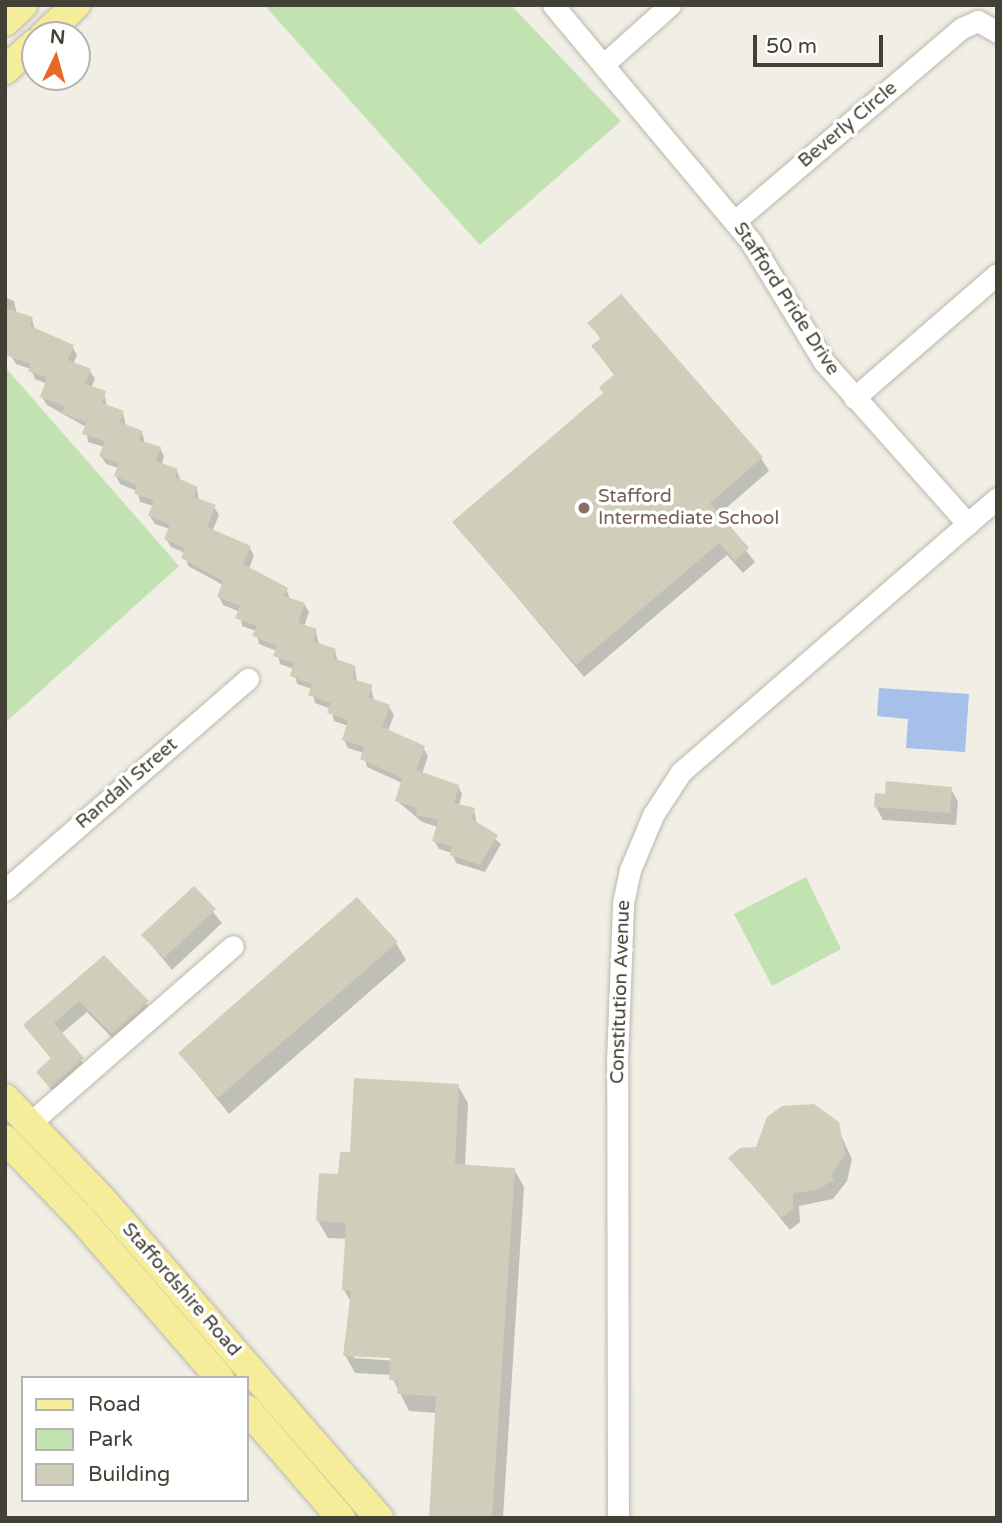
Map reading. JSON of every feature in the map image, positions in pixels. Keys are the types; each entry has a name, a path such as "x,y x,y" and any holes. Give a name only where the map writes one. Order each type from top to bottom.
{"main road":[{"path":"5,22 23,5"},
{"path":"59,21 76,5"},
{"name":"Staffordshire Road","path":"5,1098 101,1198 379,1518"},
{"name":"Staffordshire Road","path":"5,1139 80,1217 218,1376"},
{"path":"248,1410 341,1518"}],"street":[{"name":"Stafford Pride Drive","path":"553,5 735,221 824,362 968,524"},
{"path":"604,64 670,5"},
{"name":"Beverly Circle","path":"735,221 962,28 978,21 997,32"},
{"path":"854,398 997,274"},
{"name":"Constitution Avenue","path":"618,1518 617,1062 623,904 630,870 653,815 689,764 997,498"},
{"name":"Randall Street","path":"5,890 248,679"},
{"path":"30,1123 233,946"}],"green space":[{"path":"264,5 511,5 621,121 480,245"},
{"path":"5,367 179,566 5,723"},
{"path":"806,877 841,949 772,986 734,914"}],"water":[{"path":"879,688 969,694 965,752 906,748 908,719 877,716"}],"building":[{"path":"621,294 763,457 710,503 749,548 735,561 719,543 576,665 452,522 603,393 599,387 615,374 591,346 601,338 587,323"},
{"path":"5,308 33,317 30,326 74,345 68,360 91,369 85,384 106,391 102,403 124,411 120,422 143,431 139,440 161,447 156,461 178,469 175,477 198,487 194,497 216,505 207,527 251,546 243,564 288,588 284,596 305,603 298,623 317,629 313,641 336,649 333,658 356,666 352,679 373,685 368,697 390,705 382,727 425,746 416,770 459,785 454,803 475,808 472,819 498,835 480,865 450,855 452,846 432,841 438,820 416,815 417,808 395,801 402,778 360,759 364,747 342,740 348,720 327,713 331,703 308,695 312,684 290,676 294,663 273,656 277,646 252,636 257,626 235,618 240,606 217,597 223,581 181,558 185,548 164,539 170,524 148,516 154,500 134,494 137,485 114,476 119,463 99,456 105,441 82,434 86,422 62,413 64,406 40,397 47,378 28,371 31,364 5,355"},
{"path":"886,781 952,787 950,813 874,807 875,793 885,794"},
{"path":"194,886 216,909 164,958 141,935"},
{"path":"357,897 398,942 218,1098 178,1053"},
{"path":"104,955 149,1001 112,1034 79,1001 54,1023 84,1058 50,1088 36,1072 51,1058 23,1025"},
{"path":"354,1078 459,1084 455,1164 515,1168 492,1518 429,1518 436,1396 397,1394 398,1381 389,1380 390,1358 343,1356 351,1291 342,1290 346,1223 316,1221 319,1173 338,1174 340,1152 350,1152"},
{"path":"814,1104 839,1122 845,1154 831,1176 834,1180 817,1190 793,1193 793,1209 781,1218 728,1158 740,1148 756,1147 767,1117 782,1106"}],"place":[{"name":"Stafford Intermediate School","path":"584,508"}]}
